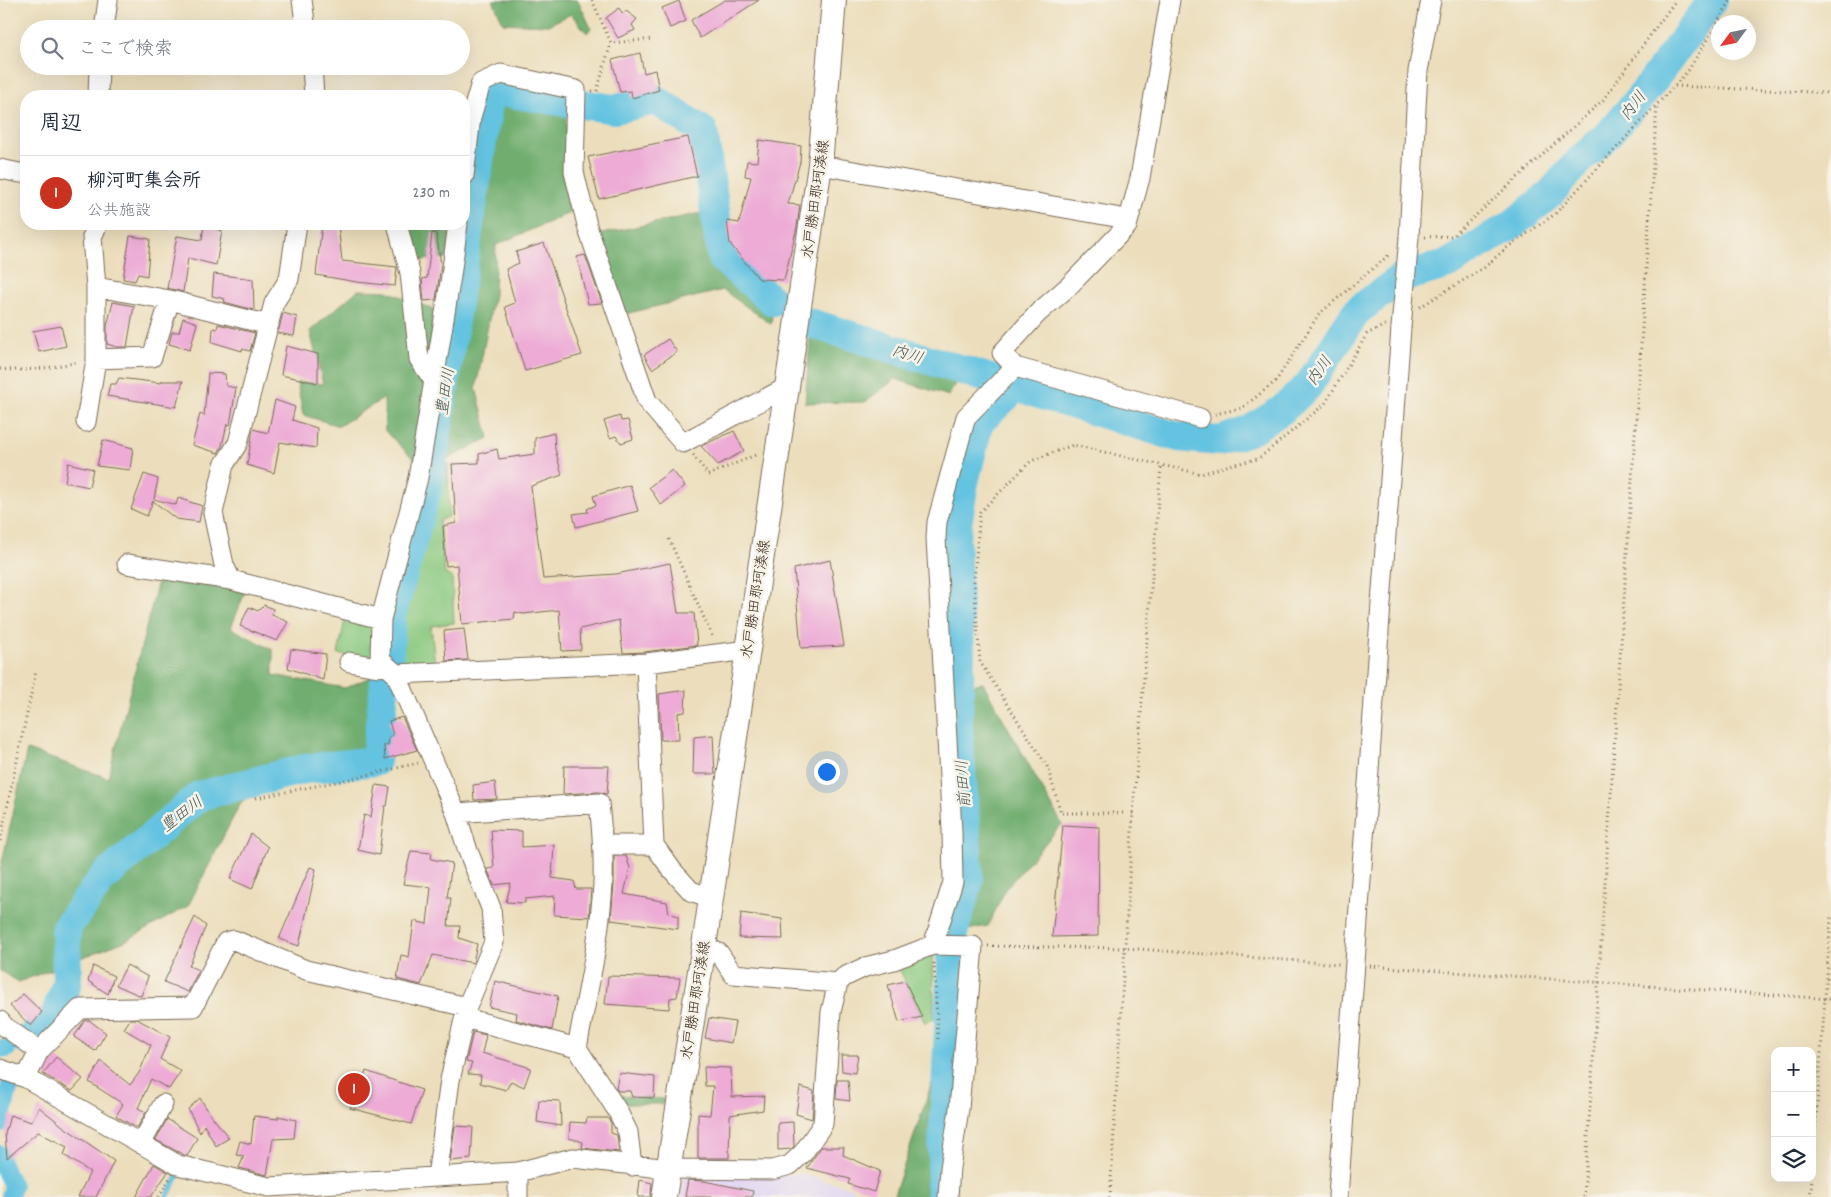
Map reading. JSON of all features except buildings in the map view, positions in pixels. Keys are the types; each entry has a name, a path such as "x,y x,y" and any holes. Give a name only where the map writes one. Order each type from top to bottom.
{"main road":[{"name":"水戸勝田那珂湊線","path":"664,1197 704,946 820,165 834,0"}],"street":[{"path":"105,20 108,0"},
{"path":"302,0 305,20"},
{"path":"1170,0 1140,178 1127,226 1069,286 1038,313 1002,353 1011,371 1200,418"},
{"path":"1338,1197 1397,324 1409,238 1418,71 1431,0"},
{"path":"470,112 481,83 501,74 576,90 574,172 588,229 647,401 683,443 787,387"},
{"path":"98,75 98,90"},
{"path":"313,75 314,90"},
{"path":"820,165 1121,218 1127,226"},
{"path":"0,169 20,173"},
{"path":"86,422 96,359 96,287 92,237 95,230"},
{"path":"232,580 224,565 213,513 224,465 238,443 274,303 289,279 296,230"},
{"path":"399,230 410,273 419,359 434,380"},
{"path":"437,1177 450,1080 466,1012 494,942 491,908 468,851 456,813 433,759 390,668 380,660 381,619 418,478 457,230"},
{"path":"96,287 170,300 268,325"},
{"path":"96,359 152,357 170,300"},
{"path":"933,945 953,882 952,831 936,538 937,522 966,418 1011,371"},
{"path":"127,564 232,580 381,619"},
{"path":"349,662 390,668 646,663 748,650"},
{"path":"646,663 654,846 672,870 692,891 711,898"},
{"path":"456,813 599,803 603,845 603,885 577,1048"},
{"path":"603,845 654,846"},
{"path":"26,1078 39,1051 80,1009 193,1007 226,942 234,940 306,970 466,1012 577,1048 617,1110 628,1132 632,1166"},
{"path":"0,1069 26,1078 178,1164 269,1187 518,1172 574,1158 669,1169 772,1170 790,1165 803,1153 823,1124 831,1012 838,983 844,977 865,967 894,960 933,945 973,946 959,1109 950,1168 948,1197"},
{"path":"704,946 720,953 733,974 838,983"},
{"path":"0,1021 4,1026 39,1051"},
{"path":"141,1144 163,1104"},
{"path":"518,1172 518,1197"}],"path":[{"path":"576,90 597,91 611,43 592,0"},
{"path":"1200,418 1242,408 1276,381 1319,314 1409,238 1453,236 1602,100 1676,0"},
{"path":"1418,308 1485,267 1505,249 1555,214 1688,71 1731,0"},
{"path":"611,43 653,39"},
{"path":"1674,86 1831,94"},
{"path":"1584,1197 1657,104"},
{"path":"1133,813 1061,813 1048,766 980,662 974,581 980,512 1031,461 1072,445 1201,474 1258,459 1325,404 1367,334 1397,324"},
{"path":"0,369 45,368 96,359"},
{"path":"683,443 708,475 778,446"},
{"path":"1110,1197 1133,813 1161,466"},
{"path":"668,539 721,654"},
{"path":"0,841 36,671"},
{"path":"256,798 355,778 433,759"},
{"path":"1815,1137 1831,917"},
{"path":"933,945 938,1038"},
{"path":"973,946 1125,948 1831,999"},
{"path":"1810,1197 1812,1182"}],"shaded area":[{"path":"801,1174 845,1186 871,1197 680,1197 683,1177"}],"green space":[{"path":"493,0 578,0 591,28 587,33 571,14 548,25 503,23"},
{"path":"498,101 566,112 566,166 572,212 496,245 494,294 476,388 489,438 440,463 449,390"},
{"path":"706,212 718,262 773,308 771,324 723,290 625,314 597,235"},
{"path":"411,230 450,230 447,258 421,260"},
{"path":"358,290 387,291 440,312 416,461 385,431 384,398 339,426 303,415 297,382 323,384 310,331"},
{"path":"811,328 957,379 949,396 895,379 865,402 805,403"},
{"path":"448,463 449,516 439,521 445,574 452,577 454,623 431,626 435,665 392,663 394,618 439,468"},
{"path":"159,577 245,592 231,628 273,650 273,675 345,688 375,675 366,753 241,802 188,906 125,941 19,982 0,971 0,871 27,750 108,778"},
{"path":"346,614 377,623 374,663 338,654"},
{"path":"983,683 1062,824 1006,888 988,926 955,932 976,881 966,686"},
{"path":"933,945 934,1019 925,1023 896,962"},
{"path":"942,1053 939,1197 894,1197 894,1195"},
{"path":"616,1095 663,1099 664,1104 626,1104 620,1108"}],"waterway":[{"name":"内川","path":"810,323 1178,437 1219,441 1249,431 1282,410 1308,386 1357,311 1401,278 1448,264 1513,224 1550,194 1581,159 1610,133 1643,94 1713,0"},
{"name":"豊田川","path":"470,219 490,90 573,103"},
{"name":"内川","path":"581,104 614,109 656,100 703,131 722,258 773,301"},
{"path":"474,122 486,121"},
{"name":"豊田川","path":"389,653 391,616 429,483 468,230"},
{"name":"前田川","path":"941,1192 952,966 950,943 969,880 958,725 960,651 955,537 964,482 979,422 1016,387"},
{"name":"豊田川","path":"27,1040 53,1021 67,982 66,928 102,879 199,796 304,769 376,761 386,674"},
{"path":"0,1048 7,1049"},
{"path":"0,1124 10,1085"},
{"path":"0,1154 2,1165 13,1186 10,1197"},
{"path":"167,1197 181,1171"}],"place":[{"name":"柳河町集会所","path":"354,1089"}]}
